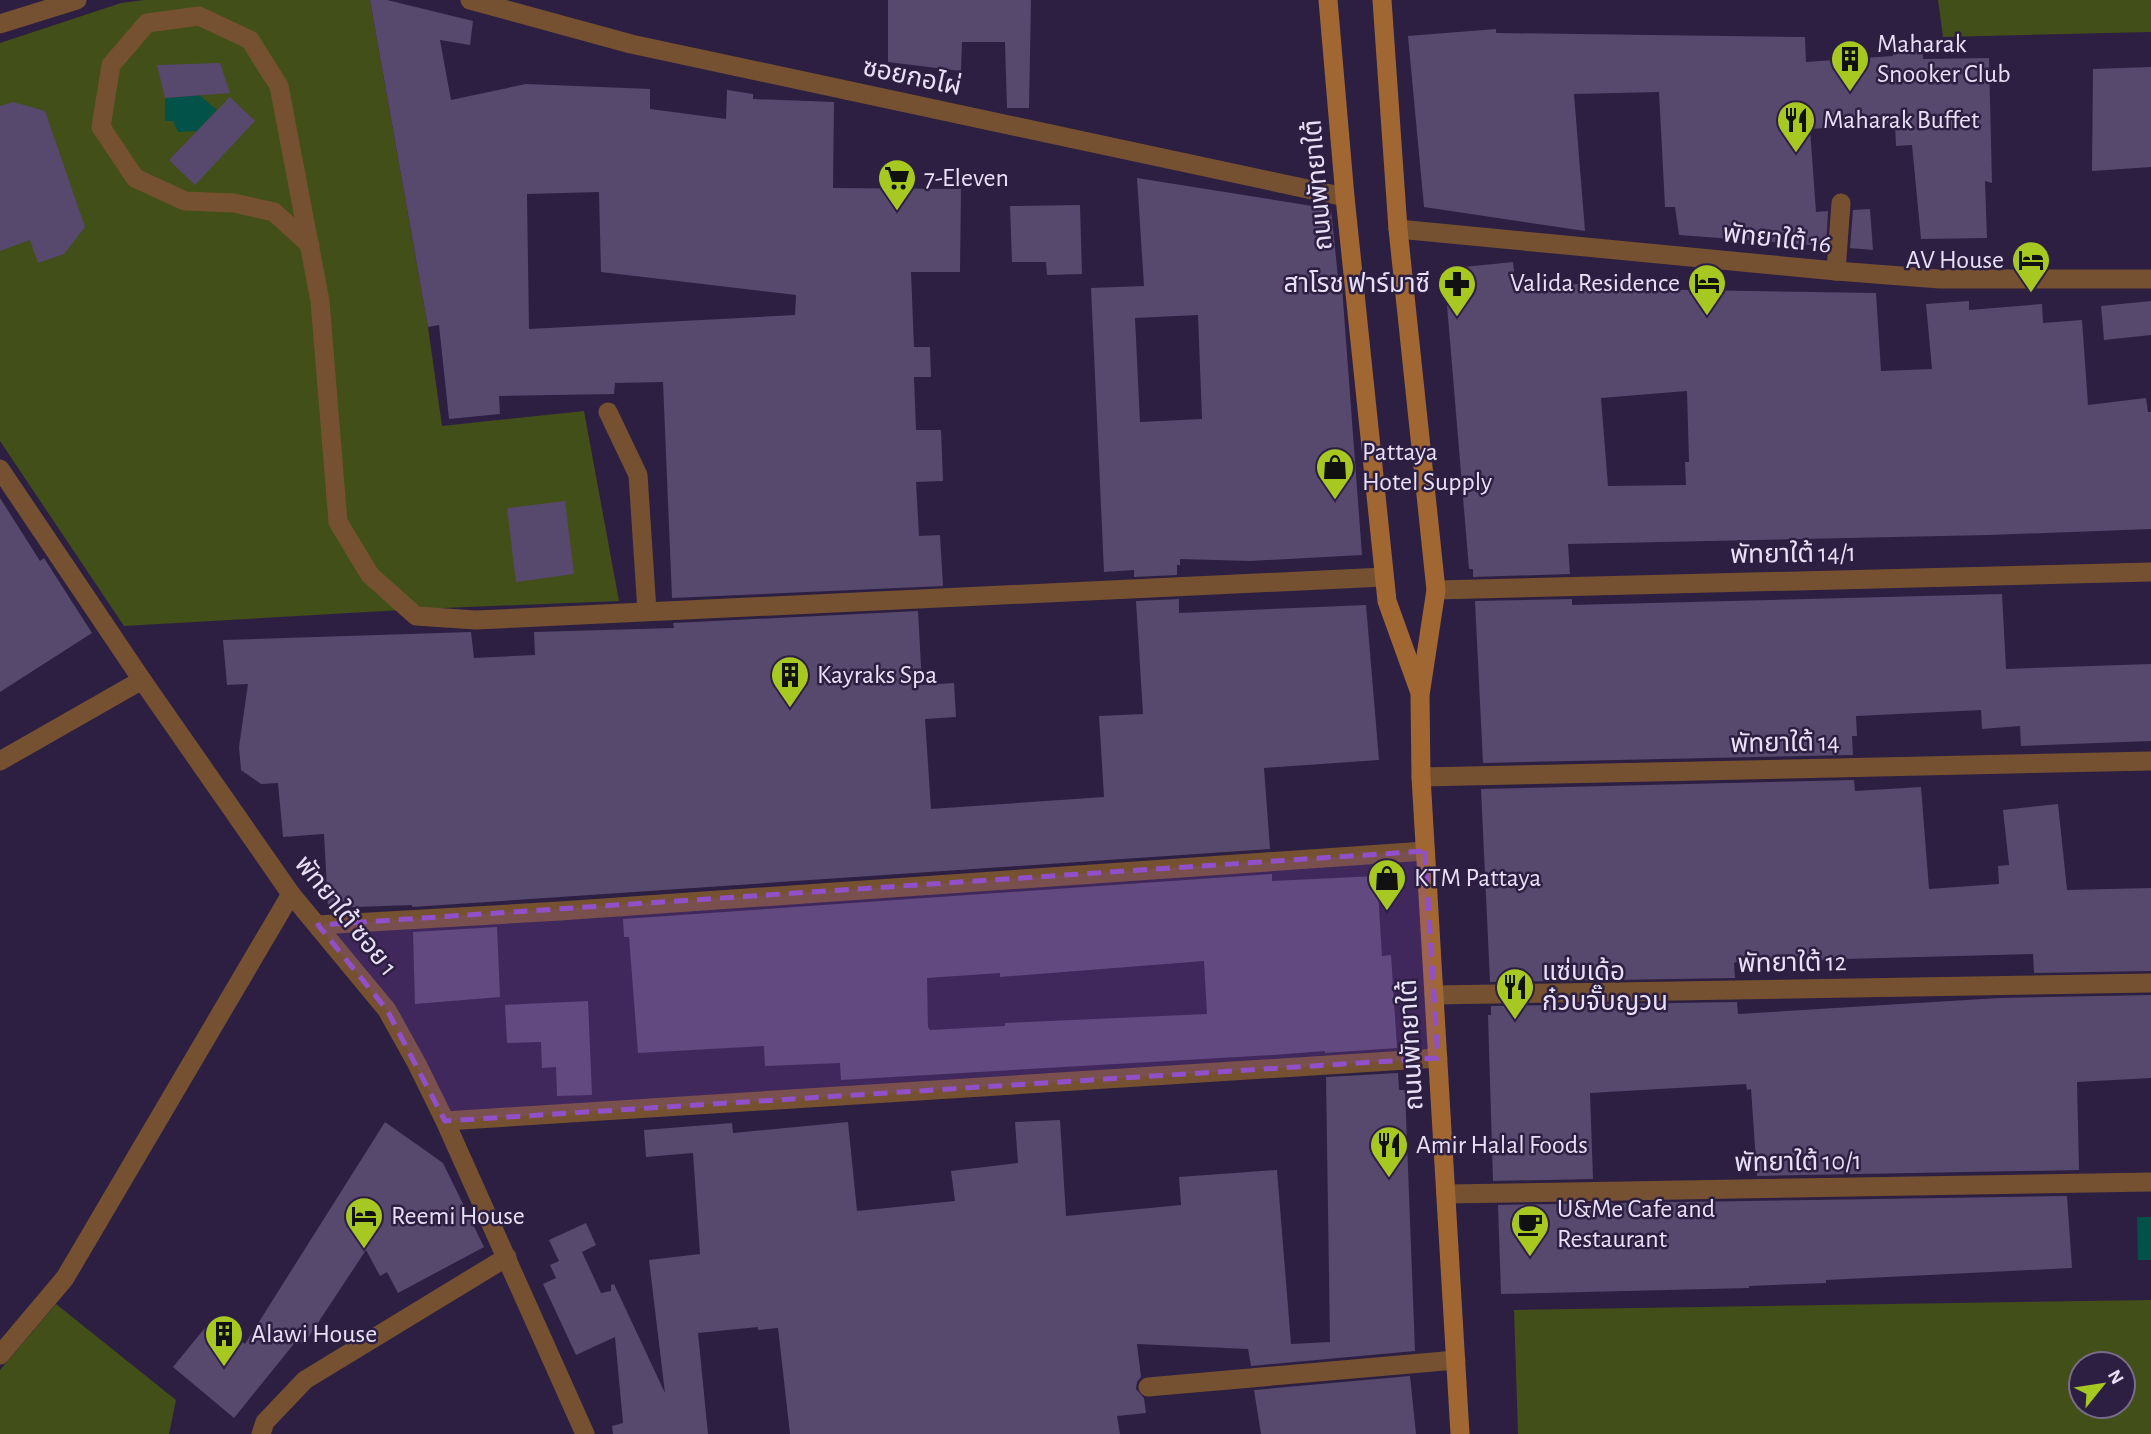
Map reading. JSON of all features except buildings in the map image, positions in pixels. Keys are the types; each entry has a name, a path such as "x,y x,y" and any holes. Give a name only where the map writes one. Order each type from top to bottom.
{"main road":[{"name":"ถนนพัทยาใต้","path":"1328,0 1345,197 1387,601 1420,695"},
{"name":"ถนนพัทยาใต้","path":"1382,0 1398,229 1436,590 1420,695 1421,777 1460,1434"}],"street":[{"path":"0,24 77,0"},
{"name":"ซอยกอไผ่","path":"470,0 631,44 1345,197"},
{"path":"310,245 274,212 234,204 185,201 135,178 101,127 111,65 147,23 199,16 250,40 279,86 310,245 320,301 338,522 370,575 416,616 476,620 1384,577"},
{"path":"1836,271 1841,203"},
{"name":"พัทยาใต้ 16","path":"1398,229 1940,279 2151,279"},
{"path":"608,412 638,475 647,611"},
{"name":"พัทยาใต้ ซอย 1","path":"0,469 291,894 387,1010 445,1121 585,1434"},
{"name":"พัทยาใต้ 14/1","path":"1436,590 2151,572"},
{"path":"0,761 142,680"},
{"name":"พัทยาใต้ 14","path":"1421,777 2151,761"},
{"path":"318,925 560,911 1425,851"},
{"path":"0,1355 65,1278 291,894"},
{"name":"พัทยาใต้ 12","path":"1434,995 2151,983"},
{"path":"445,1121 1438,1058"},
{"name":"พัทยาใต้ 10/1","path":"1446,1194 2151,1182"},
{"path":"261,1434 265,1422 305,1380 508,1257"},
{"path":"1148,1387 1456,1360"}],"highlighted area":[{"path":"1425,851 1438,1058 445,1121 387,1010 318,925"}],"shaded area":[{"path":"144,0 370,0 428,327 442,426 584,411 619,601 124,626 0,441 0,43 121,3"},
{"path":"1938,0 2151,0 2151,32 1943,37"},
{"path":"199,95 217,110 197,131 178,132 173,121 165,121 165,98"},
{"path":"2137,1217 2151,1217 2151,1260 2138,1260"},
{"path":"2151,1300 2151,1434 1518,1434 1514,1310"},
{"path":"56,1304 176,1400 169,1434 0,1434 0,1370"}],"place":[{"name":"Maharak Snooker Club","path":"1850,93"},
{"name":"Maharak Buffet","path":"1796,154"},
{"name":"7-Eleven","path":"897,212"},
{"name":"AV House","path":"2031,294"},
{"name":"Valida Residence","path":"1707,317"},
{"name":"สาโรช ฟาร์มาซี","path":"1457,318"},
{"name":"Pattaya Hotel Supply","path":"1335,501"},
{"name":"Kayraks Spa","path":"790,709"},
{"name":"KTM Pattaya","path":"1387,912"},
{"name":"แซ่บเด้อ ก๋วบจั๊บญวน","path":"1515,1021"},
{"name":"Amir Halal Foods","path":"1389,1179"},
{"name":"Reemi House","path":"364,1250"},
{"name":"U&Me Cafe and Restaurant","path":"1530,1258"},
{"name":"Alawi House","path":"224,1368"}]}
